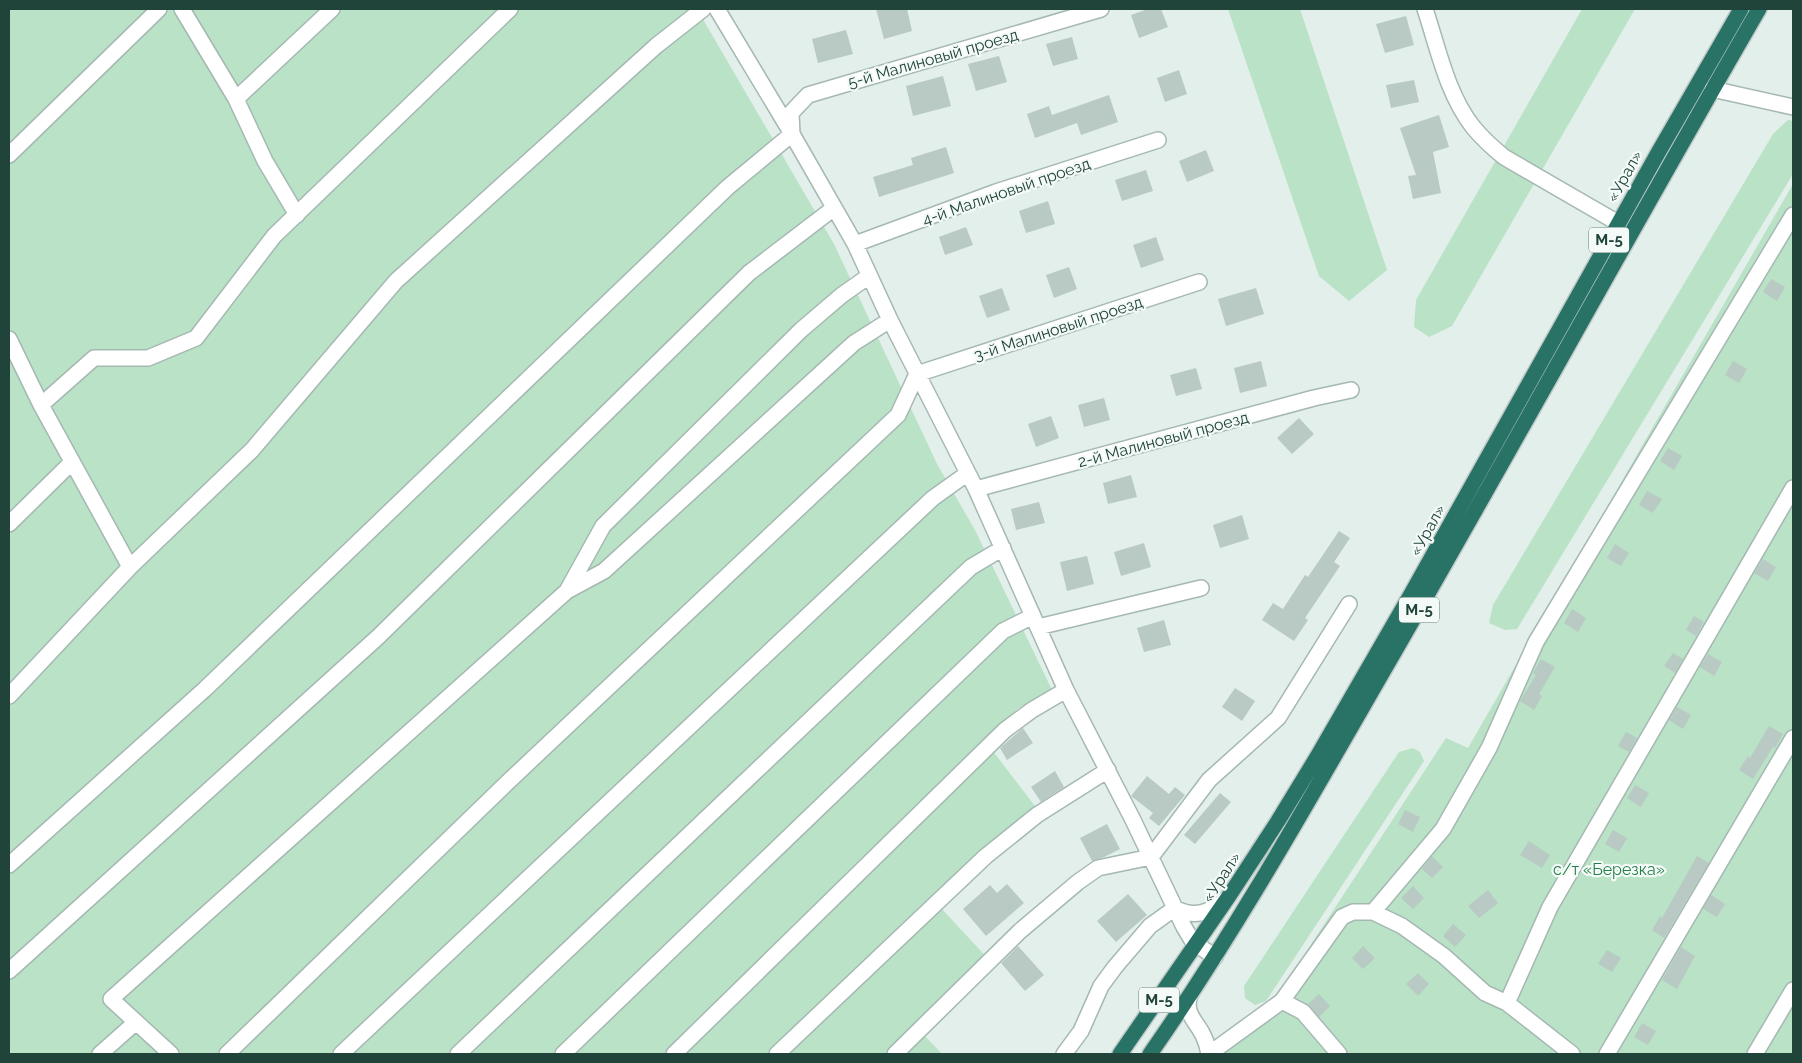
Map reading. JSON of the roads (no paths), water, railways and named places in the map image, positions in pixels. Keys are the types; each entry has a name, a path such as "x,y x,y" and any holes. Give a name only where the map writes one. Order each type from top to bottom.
{"highway":[{"name":"«Урал»","path":"1120,1054 1229,896 1278,821 1327,740 1415,587 1618,223 1741,9"},
{"name":"«Урал»","path":"1150,1054 1216,957 1326,772 1759,9"}],"street":[{"path":"9,155 159,9"},
{"path":"182,9 236,99 264,161 297,215"},
{"path":"236,99 332,9"},
{"path":"41,404 94,358 148,358 196,338 274,236 510,9"},
{"path":"9,696 130,568 252,450 396,282 656,46 703,9"},
{"path":"717,9 792,134 854,244 890,320 968,473 1066,690 1108,770 1188,935 1196,945 1216,957"},
{"name":"5-й Малиновый проезд","path":"792,134 791,113 808,95 1101,9"},
{"path":"1425,9 1443,66 1456,98 1473,127 1504,157 1618,223"},
{"path":"1712,89 1793,106"},
{"path":"9,865 205,688 728,187 792,134"},
{"name":"4-й Малиновый проезд","path":"854,244 996,192 1158,140"},
{"path":"9,971 378,637 749,273 834,208"},
{"path":"1373,912 1443,830 1489,748 1536,642 1793,216"},
{"path":"567,590 603,526 801,330 842,295 870,276"},
{"name":"3-й Малиновый проезд","path":"917,374 1199,282"},
{"path":"171,1054 111,999 567,590 604,572 854,343 890,320"},
{"path":"9,339 41,404 130,568"},
{"path":"227,1054 511,780 898,415 917,374"},
{"name":"2-й Малиновый проезд","path":"976,490 1351,390"},
{"path":"9,524 72,462"},
{"path":"341,1054 933,498 968,473"},
{"path":"1507,1003 1550,907 1793,488"},
{"path":"458,1054 971,567 1003,548"},
{"path":"563,1054 1003,631 1036,621 1201,588"},
{"path":"895,1054 1020,931 1078,882 1098,868 1151,857 1209,780 1278,718 1349,604"},
{"path":"674,1054 1005,730 1032,710 1066,690"},
{"path":"1606,1054 1793,738"},
{"path":"777,1054 986,856 1037,815 1108,770"},
{"path":"1064,1054 1081,1031 1101,986 1150,926 1178,912 1199,914 1214,909 1229,896"},
{"path":"1176,975 1184,946 1178,912"},
{"path":"1189,998 1189,1012 1204,1038 1209,1054 1282,1001 1342,917 1353,912 1373,912 1402,926 1444,956 1485,993 1507,1003 1572,1054"},
{"path":"1755,1054 1793,990"},
{"path":"1282,1001 1303,1012 1339,1054"},
{"path":"1166,1032 1179,1021 1188,1021 1197,1026"},
{"path":"100,1054 136,1022"}],"park label":[{"name":"с/т «Березка»","path":"1609,869"}]}
